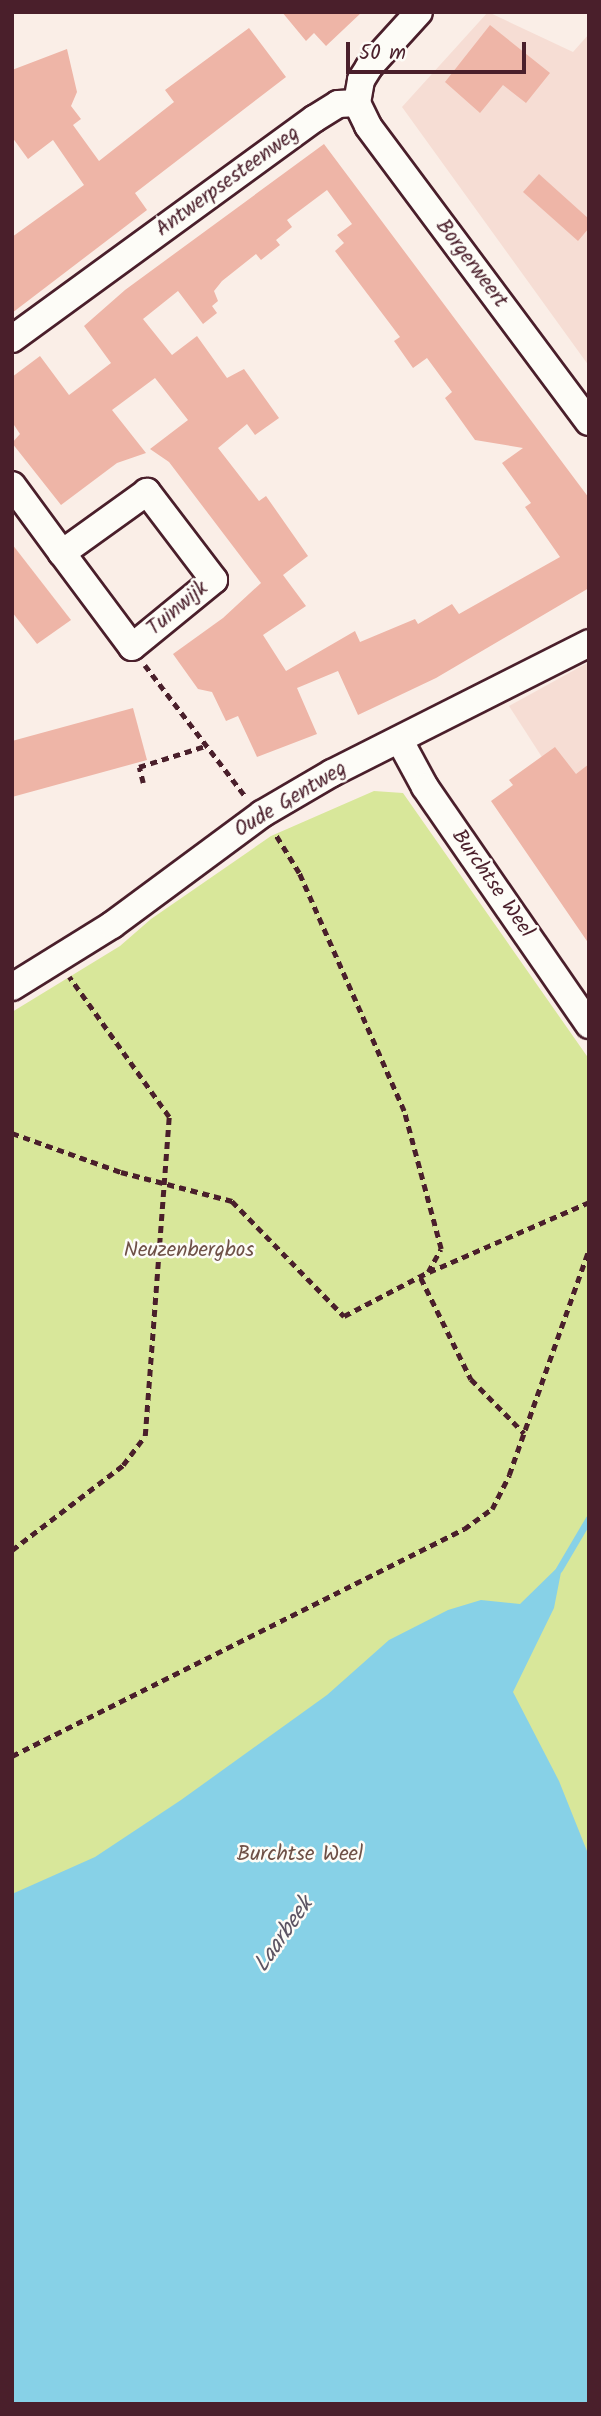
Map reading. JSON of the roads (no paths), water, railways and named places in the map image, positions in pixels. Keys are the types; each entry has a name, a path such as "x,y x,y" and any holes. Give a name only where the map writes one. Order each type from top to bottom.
{"street":[{"path":"357,103 361,80 369,66 419,12"},
{"name":"Antwerpsesteenweg","path":"12,339 314,119 338,104 357,103"},
{"name":"Borgerweert","path":"357,103 368,126 589,422"},
{"name":"Tuinwijk","path":"12,485 62,553 132,647 214,580 147,492 62,553"},
{"name":"Oude Gentweg","path":"12,987 57,959 262,814 332,773 400,741 589,643"},
{"name":"Burchtse Weel","path":"400,741 425,787 589,1025"}],"water":[{"path":"563,1562 554,1608 513,1692 559,1781 589,1856 589,2404 12,2404 12,1894 95,1857 181,1800 327,1695 389,1640 448,1610 481,1600 520,1604"}],"waterway":[{"name":"Laarbeek","path":"559,1569 589,1518"}],"park label":[{"name":"Neuzenbergbos","path":"189,1251"}]}
